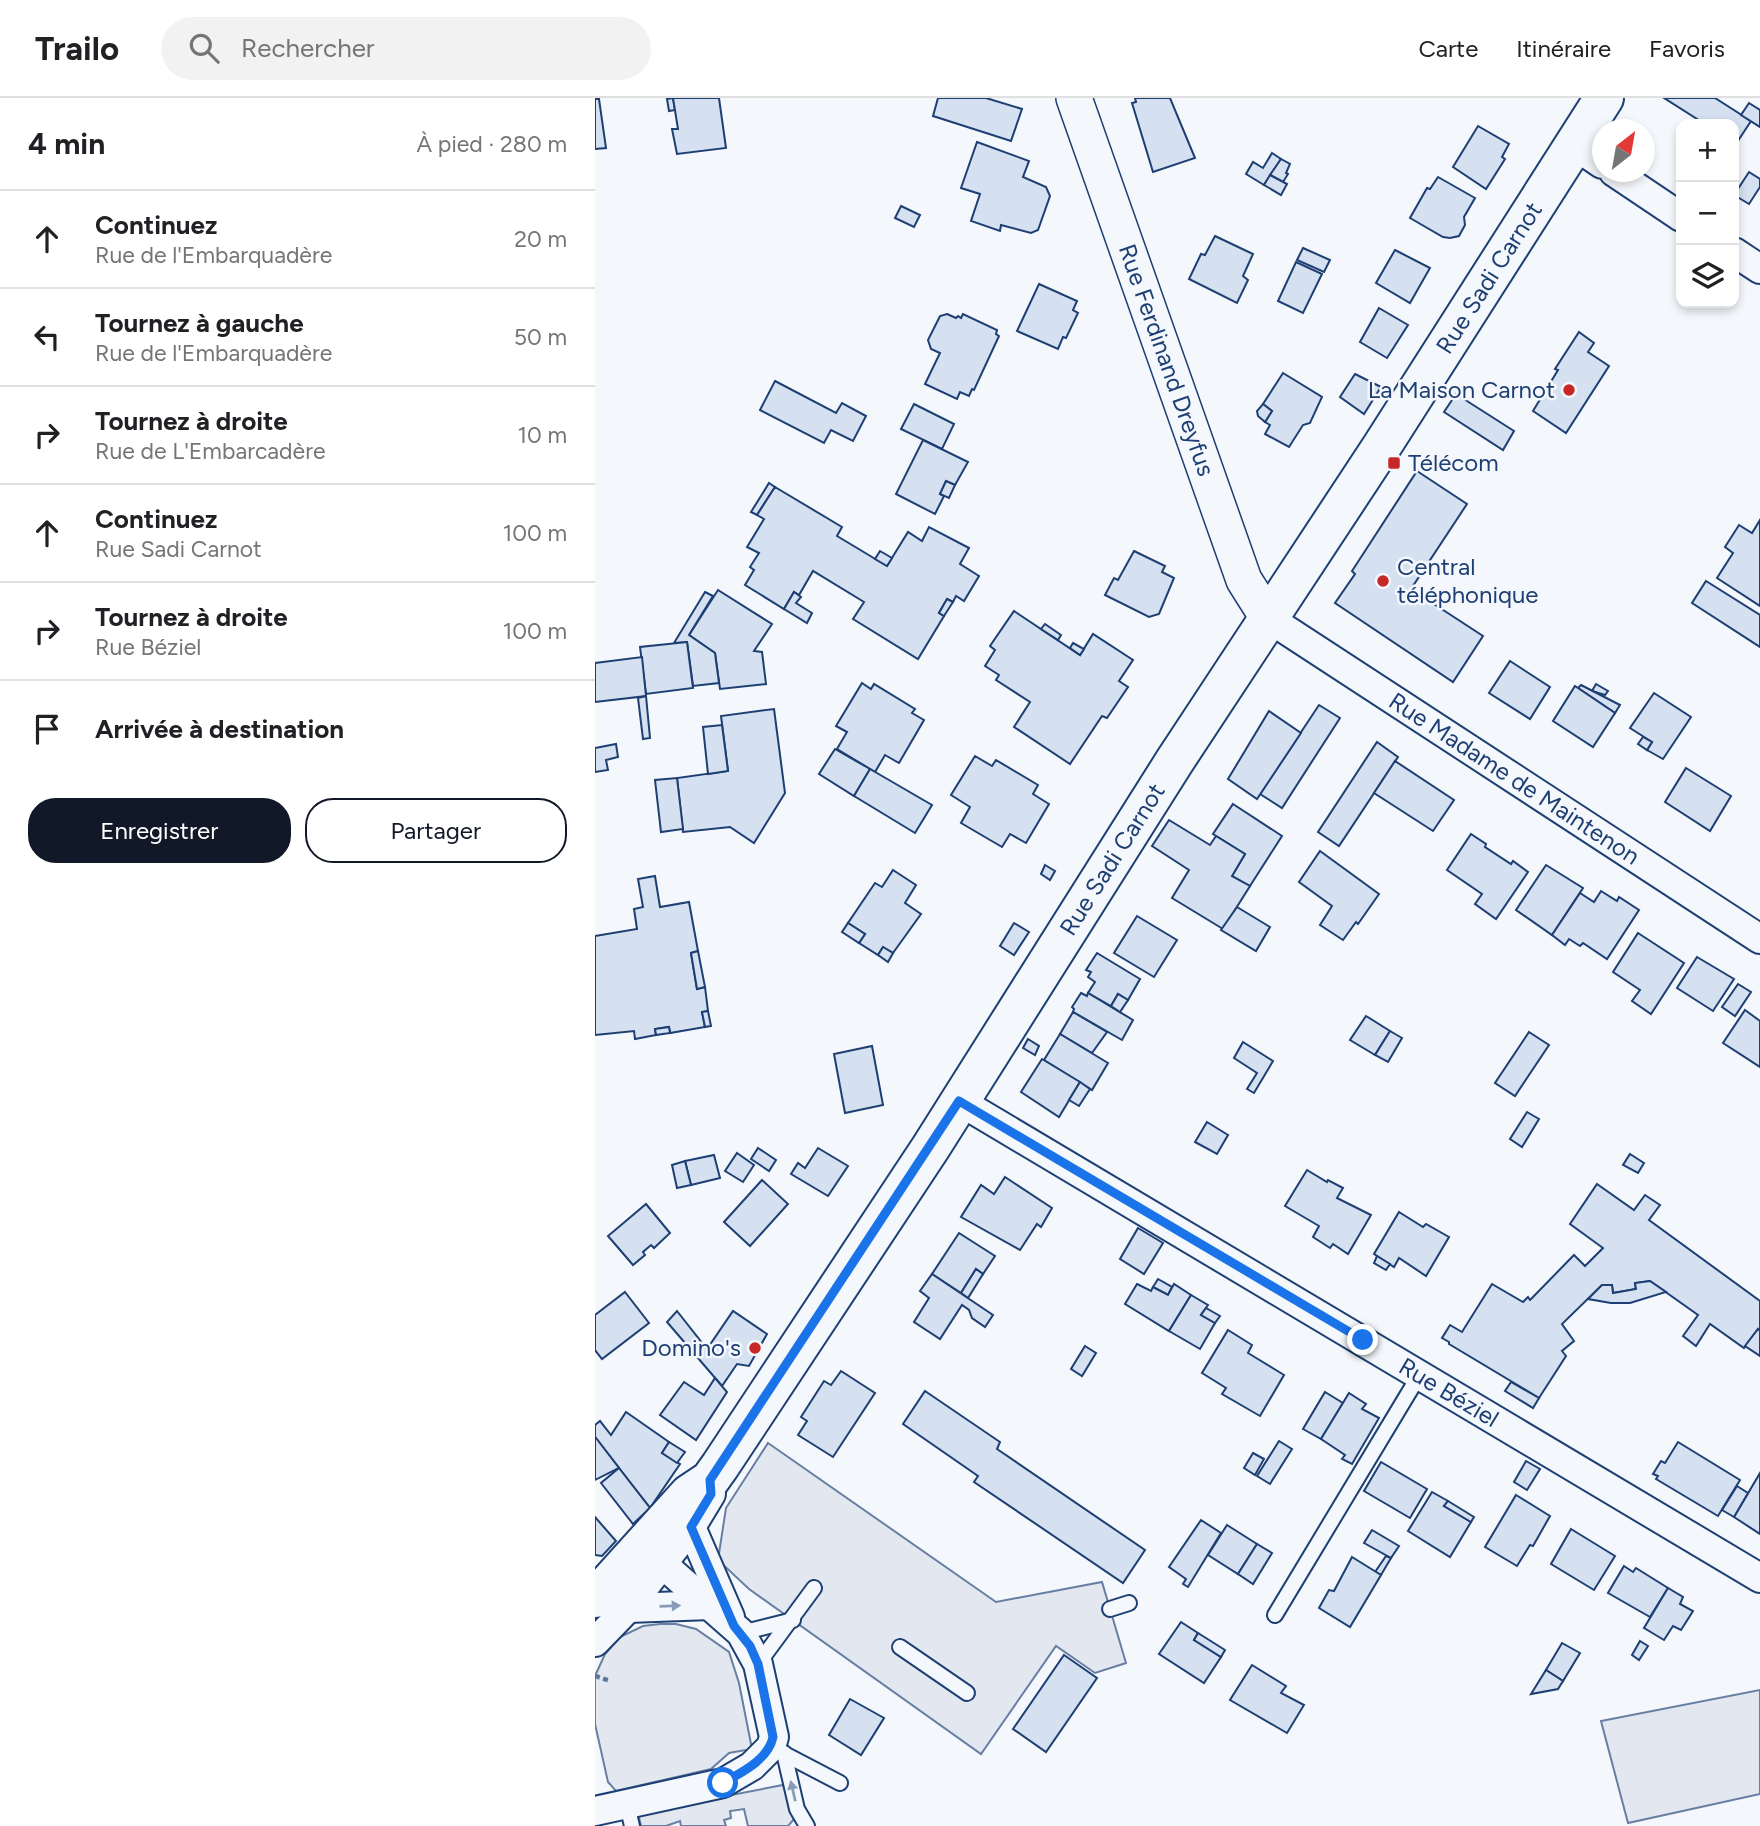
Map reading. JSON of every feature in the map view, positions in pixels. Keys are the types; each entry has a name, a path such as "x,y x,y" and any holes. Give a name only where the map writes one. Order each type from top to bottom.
{"main road":[{"name":"Rue Sadi Carnot","path":"612,1603 653,1555 689,1494 710,1480 959,1101 1268,618 1382,446 1588,154 1604,98"}],"street":[{"name":"Rue Ferdinand Dreyfus","path":"1074,98 1244,580 1268,618"},
{"path":"1629,182 1676,213"},
{"path":"1739,255 1760,269"},
{"name":"Rue Madame de Maintenon","path":"1268,618 1760,939"},
{"name":"Rue Béziel","path":"959,1101 1760,1578"},
{"path":"710,1480 711,1494 691,1527 653,1555 738,1629"},
{"path":"613,1815 723,1783 778,1750 758,1664 738,1629 691,1527"},
{"path":"595,1642 612,1603 711,1605"}],"lane":[{"path":"1275,1615 1420,1374"},
{"path":"758,1664 814,1588"},
{"path":"1110,1609 1129,1603"},
{"path":"738,1629 793,1620"},
{"path":"900,1647 967,1693"},
{"path":"778,1750 840,1783"},
{"path":"778,1750 797,1809 807,1826"}],"path":[{"path":"595,1676 611,1681"}],"shaded area":[{"path":"768,1443 996,1602 1102,1582 1126,1663 1095,1673 1056,1646 981,1754 749,1589 718,1560 726,1508"},
{"path":"676,1624 696,1629 729,1652 739,1683 752,1749 729,1753 711,1769 616,1791 608,1782 595,1724 595,1676 605,1654 620,1637 643,1626"},
{"path":"1760,1690 1760,1794 1628,1823 1601,1721"},
{"path":"783,1785 795,1818 788,1826 748,1826 744,1809 730,1811 731,1818 724,1820 726,1826 681,1826 680,1821 666,1826 641,1826 638,1813"}],"building":[{"path":"673,98 675,110 669,111 667,99"},
{"path":"673,98 719,98 726,148 677,154 672,129 678,129"},
{"path":"938,98 986,98 1022,109 1011,141 933,116"},
{"path":"1135,98 1170,98 1195,158 1153,172 1132,103 1136,102"},
{"path":"1664,98 1715,98 1751,121 1739,139 1739,119 1697,119"},
{"path":"595,99 599,99 606,148 595,149"},
{"path":"1749,103 1760,110 1760,127 1741,115"},
{"path":"1478,126 1509,144 1502,157 1505,159 1486,189 1453,167"},
{"path":"977,142 1029,161 1023,177 1046,187 1050,196 1038,230 1031,233 1001,225 1000,231 971,221 980,194 961,188"},
{"path":"1272,153 1281,159 1264,185 1246,174 1253,162 1263,168"},
{"path":"1281,159 1290,164 1283,182 1270,175"},
{"path":"1749,172 1760,179 1760,187 1749,204 1739,198 1739,187"},
{"path":"1270,175 1287,184 1281,195 1264,185"},
{"path":"1438,177 1475,198 1464,217 1465,225 1459,236 1443,237 1410,218 1427,188 1430,189"},
{"path":"901,206 920,215 914,227 895,218"},
{"path":"1215,236 1253,254 1243,276 1248,280 1237,303 1189,279 1201,254 1205,255"},
{"path":"1303,248 1330,260 1324,272 1297,260"},
{"path":"1395,250 1430,268 1410,303 1376,283"},
{"path":"1296,262 1322,274 1303,313 1278,301"},
{"path":"1039,284 1077,301 1073,310 1078,313 1058,349 1017,331"},
{"path":"1379,308 1408,325 1387,358 1360,342"},
{"path":"947,314 961,318 963,314 997,330 996,334 999,336 974,390 972,389 969,396 960,392 957,399 925,384 940,353 931,349 928,340 940,316"},
{"name":"La Maison Carnot","path":"1579,332 1594,343 1588,352 1609,366 1566,433 1533,411 1558,370 1555,369"},
{"path":"1283,373 1322,397 1310,423 1303,425 1289,447 1265,434 1270,425 1265,422 1272,411 1263,404"},
{"path":"1355,374 1381,387 1364,414 1340,397"},
{"path":"775,381 836,413 842,403 866,416 853,441 831,430 824,443 760,410"},
{"path":"1456,394 1514,431 1503,450 1444,412"},
{"path":"914,404 954,424 942,449 901,429"},
{"path":"1263,404 1272,411 1265,422 1258,416 1257,411"},
{"path":"923,440 968,462 955,485 946,481 940,494 944,496 935,514 896,494"},
{"name":"Central téléphonique","path":"1417,471 1467,504 1411,589 1483,636 1453,682 1335,603 1355,574 1352,571"},
{"path":"946,481 955,485 949,498 940,494"},
{"path":"769,483 775,487 757,515 751,512"},
{"path":"775,487 842,527 837,536 887,566 908,532 922,541 929,527 969,548 960,564 979,576 964,601 956,596 953,602 947,599 939,613 944,616 918,659 853,619 864,602 813,571 799,595 794,592 784,609 745,585 754,570 750,567 759,553 747,547 764,519 757,515"},
{"path":"1760,520 1760,606 1717,578 1733,553 1725,547 1739,525 1752,533"},
{"path":"880,551 892,558 887,566 875,559"},
{"path":"1134,551 1165,566 1162,572 1174,578 1159,614 1149,617 1105,595 1114,578 1118,580"},
{"path":"1706,581 1760,615 1760,647 1692,603"},
{"path":"718,590 772,624 754,651 762,652 766,684 720,689 715,653 689,635"},
{"path":"705,592 713,596 689,635 715,653 719,683 693,686 687,642 674,643"},
{"path":"794,592 801,597 796,603 812,613 807,623 784,609"},
{"path":"947,599 953,602 944,616 939,613"},
{"path":"1014,611 1080,655 1093,634 1133,660 1119,681 1128,687 1107,718 1102,716 1070,764 1014,727 1030,702 996,680 999,675 985,666 995,650 990,646"},
{"path":"1045,624 1061,635 1058,640 1041,629"},
{"path":"687,642 693,688 646,694 640,647"},
{"path":"1073,643 1084,649 1080,655 1070,648"},
{"path":"642,657 646,696 595,702 595,663"},
{"path":"1510,661 1550,687 1530,719 1489,693"},
{"path":"862,683 871,689 874,684 915,709 912,713 924,720 899,763 885,755 875,772 837,749 847,732 836,726"},
{"path":"1596,684 1608,691 1605,695 1592,691"},
{"path":"1581,685 1620,705 1615,713 1578,688"},
{"path":"1575,686 1615,713 1593,747 1553,721"},
{"path":"1654,693 1691,717 1663,759 1647,750 1652,742 1630,728"},
{"path":"646,696 650,738 643,739 638,698"},
{"path":"1319,705 1340,718 1282,808 1260,794"},
{"path":"774,709 785,793 754,843 730,827 683,832 677,778 728,771 721,716"},
{"path":"1269,711 1301,733 1257,799 1228,779"},
{"path":"722,725 728,771 708,774 703,727"},
{"path":"1643,737 1652,742 1647,750 1638,744"},
{"path":"1377,742 1398,757 1339,846 1318,832"},
{"path":"616,744 618,757 606,760 608,770 595,772 595,748"},
{"path":"835,749 870,769 854,796 819,774"},
{"path":"975,756 992,766 996,760 1038,785 1033,794 1049,804 1026,843 1010,834 1002,847 961,823 970,807 951,795"},
{"path":"1395,761 1454,800 1433,831 1374,793"},
{"path":"1686,768 1731,796 1710,831 1665,802"},
{"path":"870,769 932,805 915,833 854,796"},
{"path":"677,778 683,829 661,832 655,780"},
{"path":"1233,804 1282,836 1250,886 1232,876 1245,854 1213,834"},
{"path":"1169,820 1210,845 1216,836 1245,854 1232,876 1250,886 1223,929 1172,898 1189,870 1152,846"},
{"path":"1471,834 1486,844 1485,847 1528,872 1496,919 1475,904 1482,894 1447,870"},
{"path":"1320,851 1379,894 1343,940 1320,925 1332,906 1299,882"},
{"path":"1045,865 1055,871 1050,880 1041,874"},
{"path":"1546,865 1583,888 1552,935 1516,910"},
{"path":"893,870 916,885 905,903 921,914 893,953 883,947 878,955 859,943 865,934 848,923 875,883 882,887"},
{"path":"655,876 660,907 689,902 698,951 691,953 697,989 705,987 708,1011 702,1012 705,1027 670,1033 669,1027 655,1029 656,1035 635,1039 634,1031 595,1035 595,936 637,929 634,909 643,907 638,879"},
{"path":"1601,891 1617,901 1619,897 1639,910 1607,959 1583,943 1580,946 1569,939 1565,945 1552,935 1580,893 1594,902"},
{"path":"1237,907 1270,927 1256,951 1221,930"},
{"path":"1137,916 1177,940 1154,977 1114,953"},
{"path":"848,923 865,934 859,943 842,932"},
{"path":"1014,923 1029,932 1014,955 1000,946"},
{"path":"1638,933 1684,963 1651,1014 1632,1001 1640,990 1613,972"},
{"path":"883,947 893,953 888,962 878,955"},
{"path":"698,951 705,987 697,989 691,953"},
{"path":"1097,953 1140,979 1128,1000 1118,994 1111,1006 1088,993 1095,982 1088,977 1091,972 1086,970"},
{"path":"1697,957 1734,979 1713,1011 1677,988"},
{"path":"1738,984 1751,992 1735,1016 1722,1007"},
{"path":"1081,993 1087,996 1088,993 1133,1020 1122,1040 1073,1012 1072,1007"},
{"path":"1118,994 1128,1000 1120,1012 1111,1006"},
{"path":"1745,1010 1760,1021 1760,1067 1723,1043"},
{"path":"708,1011 711,1026 705,1027 702,1012"},
{"path":"1073,1012 1107,1032 1092,1053 1060,1034"},
{"path":"1366,1016 1390,1031 1375,1055 1350,1040"},
{"path":"669,1027 670,1033 656,1035 655,1029"},
{"path":"1390,1031 1402,1038 1388,1062 1375,1055"},
{"path":"1529,1032 1549,1045 1515,1096 1495,1083"},
{"path":"1060,1034 1108,1063 1092,1090 1044,1060"},
{"path":"1028,1039 1039,1046 1035,1055 1023,1048"},
{"path":"1243,1042 1273,1061 1254,1093 1247,1089 1257,1073 1234,1058"},
{"path":"872,1046 883,1105 845,1113 834,1054"},
{"path":"1042,1059 1080,1082 1059,1117 1021,1092"},
{"path":"1080,1082 1090,1089 1079,1106 1069,1100"},
{"path":"1527,1112 1539,1119 1522,1147 1510,1139"},
{"path":"1207,1122 1228,1135 1217,1154 1195,1142"},
{"path":"758,1148 776,1160 769,1171 751,1159"},
{"path":"818,1148 848,1166 828,1196 791,1174 798,1163 805,1168"},
{"path":"737,1153 754,1165 743,1182 725,1171"},
{"path":"1630,1154 1644,1163 1638,1173 1623,1165"},
{"path":"714,1155 720,1178 691,1185 685,1161"},
{"path":"685,1161 691,1185 677,1188 672,1165"},
{"path":"1307,1170 1343,1188 1337,1198 1371,1215 1348,1254 1333,1244 1330,1248 1313,1237 1319,1226 1285,1206"},
{"path":"1005,1177 1052,1208 1041,1227 1037,1224 1020,1250 961,1217 981,1185 994,1194"},
{"path":"762,1180 788,1204 750,1246 724,1222"},
{"path":"1597,1184 1634,1210 1645,1195 1660,1205 1649,1220 1760,1301 1760,1331 1758,1329 1744,1348 1710,1324 1696,1346 1683,1336 1698,1315 1650,1281 1635,1283 1636,1289 1613,1293 1612,1285 1602,1285 1562,1324 1574,1341 1562,1351 1566,1356 1539,1398 1442,1338 1450,1325 1462,1332 1492,1284 1523,1302 1528,1297 1530,1300 1574,1255 1585,1266 1603,1248 1570,1224"},
{"path":"646,1204 670,1233 654,1248 651,1245 643,1252 645,1255 633,1265 608,1236"},
{"path":"1399,1212 1423,1227 1426,1224 1449,1237 1426,1276 1399,1258 1394,1267 1374,1254"},
{"path":"1138,1228 1163,1243 1144,1274 1120,1259"},
{"path":"959,1233 995,1256 983,1274 976,1269 961,1293 932,1274"},
{"path":"1377,1256 1390,1264 1386,1270 1374,1263"},
{"path":"976,1269 983,1274 968,1298 961,1293"},
{"path":"932,1274 993,1315 985,1327 972,1318 969,1310 962,1305 940,1339 914,1322 929,1298 920,1291"},
{"path":"1158,1279 1172,1287 1168,1295 1153,1287"},
{"path":"1650,1281 1666,1292 1630,1303 1588,1299 1602,1285 1612,1285 1613,1293 1636,1289 1635,1283"},
{"path":"1137,1284 1151,1291 1153,1287 1168,1295 1174,1284 1191,1295 1169,1331 1125,1304"},
{"path":"625,1292 649,1323 602,1359 595,1350 595,1315"},
{"path":"1191,1295 1208,1305 1201,1315 1215,1323 1200,1349 1169,1331"},
{"path":"1206,1308 1220,1316 1215,1323 1201,1315"},
{"path":"677,1311 707,1349 733,1311 767,1334 749,1366 737,1364 722,1386 667,1322"},
{"path":"1758,1329 1760,1331 1760,1356 1745,1346"},
{"path":"1228,1330 1252,1345 1248,1353 1284,1375 1260,1416 1222,1394 1226,1388 1202,1373"},
{"path":"1085,1346 1096,1353 1082,1376 1071,1369"},
{"path":"841,1371 875,1393 833,1457 798,1435 807,1421 801,1417 824,1381 831,1385"},
{"path":"715,1378 727,1392 696,1440 660,1415 684,1382 704,1395"},
{"path":"1511,1382 1539,1398 1533,1408 1505,1391"},
{"path":"925,1391 1000,1442 997,1449 1145,1550 1123,1583 974,1482 978,1476 903,1424"},
{"path":"1325,1392 1343,1403 1321,1439 1303,1429"},
{"path":"1349,1393 1366,1404 1362,1409 1379,1418 1352,1464 1342,1459 1345,1455 1321,1439"},
{"path":"626,1412 669,1442 662,1453 680,1464 650,1508 595,1437 595,1425 600,1421 611,1435"},
{"path":"595,1439 619,1468 595,1480"},
{"path":"1279,1441 1292,1449 1270,1484 1257,1476"},
{"path":"669,1442 685,1452 677,1463 662,1453"},
{"path":"1678,1442 1740,1480 1718,1516 1656,1479 1658,1476 1653,1474 1661,1461 1665,1463"},
{"path":"1253,1453 1264,1459 1255,1475 1244,1468"},
{"path":"1526,1461 1540,1469 1527,1490 1514,1482"},
{"path":"1381,1462 1427,1489 1410,1518 1364,1491"},
{"path":"619,1468 650,1508 633,1524 601,1483"},
{"path":"1760,1473 1760,1534 1734,1517"},
{"path":"1737,1486 1748,1493 1734,1517 1722,1510"},
{"path":"1432,1492 1448,1501 1444,1506 1471,1522 1450,1557 1408,1531"},
{"path":"1516,1495 1550,1516 1533,1546 1530,1545 1517,1566 1485,1547"},
{"path":"1448,1501 1474,1517 1471,1522 1444,1506"},
{"path":"595,1517 616,1541 602,1556 595,1555"},
{"path":"1201,1520 1221,1533 1188,1587 1183,1584 1186,1579 1169,1567"},
{"path":"1227,1525 1257,1544 1238,1574 1208,1555"},
{"path":"1571,1529 1615,1556 1594,1590 1551,1564"},
{"path":"1372,1530 1399,1546 1391,1558 1364,1543"},
{"path":"1257,1544 1272,1553 1253,1584 1238,1574"},
{"path":"1386,1556 1391,1558 1381,1575 1375,1572"},
{"path":"1352,1557 1381,1575 1350,1627 1319,1608 1329,1590 1334,1591"},
{"path":"1624,1566 1633,1572 1636,1568 1668,1588 1650,1617 1608,1593"},
{"path":"1668,1588 1683,1597 1680,1604 1693,1611 1681,1630 1673,1626 1664,1640 1644,1628"},
{"path":"1181,1622 1198,1633 1194,1640 1221,1657 1204,1683 1159,1654"},
{"path":"1198,1633 1225,1650 1221,1657 1194,1640"},
{"path":"1640,1641 1648,1646 1639,1660 1632,1655"},
{"path":"1562,1643 1580,1653 1563,1681 1546,1670"},
{"path":"1064,1655 1097,1678 1046,1752 1013,1729"},
{"path":"1252,1665 1286,1686 1281,1693 1304,1705 1287,1733 1230,1700"},
{"path":"1546,1670 1563,1681 1558,1689 1531,1694"},
{"path":"850,1699 884,1718 861,1755 829,1735"}],"place":[{"name":"La Maison Carnot","path":"1569,390"},
{"name":"Télécom","path":"1394,463"},
{"name":"Central téléphonique","path":"1383,581"},
{"name":"Domino's","path":"755,1348"}],"route":[{"path":"723,1783 752,1766 771,1747 773,1737 758,1664 750,1646 734,1626 691,1527 711,1494 710,1480 959,1101 1363,1340"}]}
